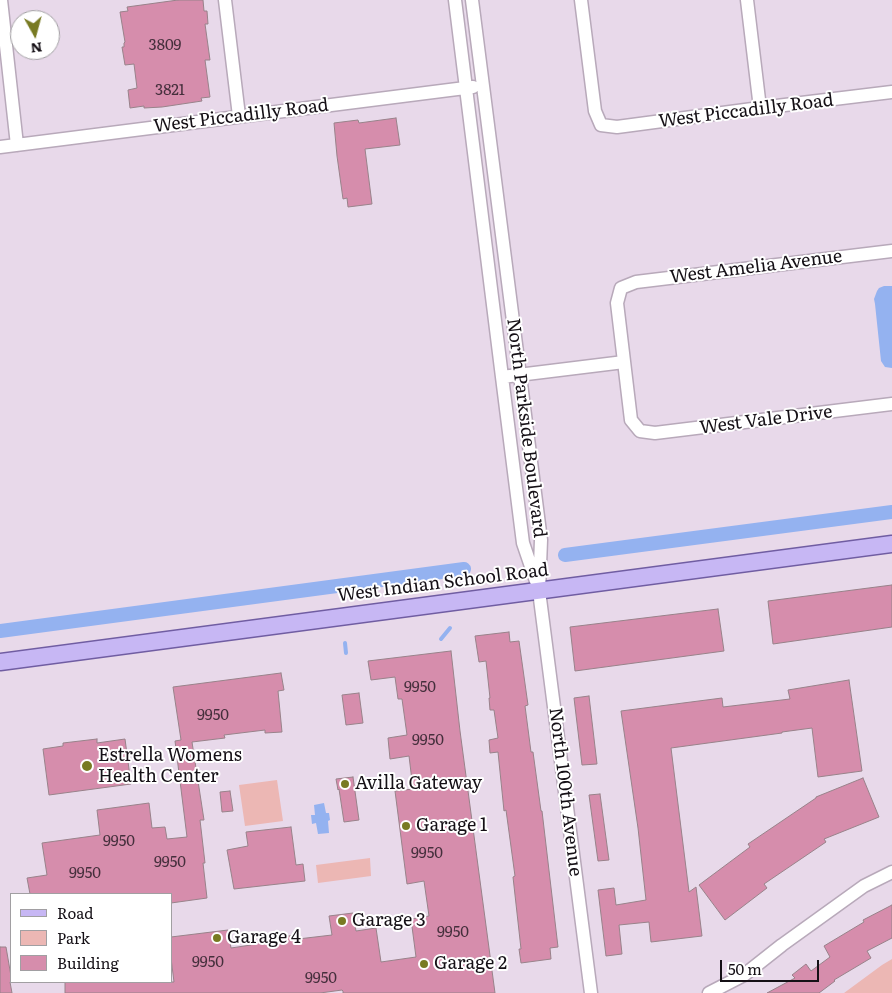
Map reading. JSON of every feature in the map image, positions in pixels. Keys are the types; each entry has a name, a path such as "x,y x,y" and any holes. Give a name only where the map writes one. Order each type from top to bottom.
{"main road":[{"name":"West Indian School Road","path":"0,662 892,544"}],"street":[{"path":"1,0 17,145"},
{"path":"225,0 239,116"},
{"name":"North Parkside Boulevard","path":"455,0 523,543 539,591"},
{"name":"North Parkside Boulevard","path":"472,0 541,540 539,591"},
{"name":"West Piccadilly Road","path":"581,0 595,111 601,125 617,128 892,92"},
{"path":"747,0 760,108"},
{"name":"West Piccadilly Road","path":"0,147 483,85"},
{"name":"West Amelia Avenue","path":"624,362 617,304 621,288 636,282 892,251"},
{"path":"502,377 624,362"},
{"name":"West Vale Drive","path":"624,362 631,420 640,431 655,433 892,404"},
{"name":"North 100th Avenue","path":"539,591 591,993"},
{"path":"709,993 744,975 864,886 892,872"}],"green space":[{"path":"277,780 283,821 245,826 239,785"},
{"path":"370,858 371,876 318,883 316,865"},
{"path":"892,959 892,993 844,993 882,965"}],"water":[{"path":"892,286 892,368 885,367 881,361 874,299 879,288"},
{"path":"324,803 326,813 329,813 329,833 318,834 316,823 312,824 311,815 315,815 314,805"}],"building":[{"path":"178,0 203,0 204,11 207,11 208,24 205,24 210,60 205,60 210,97 201,98 202,101 162,107 144,108 144,106 130,108 128,90 137,88 134,64 125,65 122,47 124,47 125,42 120,12 128,11 127,7"},
{"path":"396,118 400,145 365,149 372,204 348,207 347,198 343,199 334,123 358,120 359,123"},
{"path":"892,585 892,627 773,644 768,601"},
{"path":"718,609 724,651 575,671 570,627"},
{"path":"509,632 510,642 519,641 528,705 525,706 542,811 558,947 550,948 551,959 521,963 513,877 515,876 506,810 504,811 498,752 490,753 489,740 498,738 494,710 490,710 486,661 479,662 475,636"},
{"path":"451,651 495,993 343,993 342,990 320,993 65,993 65,983 174,982 172,937 228,930 231,948 251,945 251,942 279,939 279,937 298,935 298,939 332,935 329,916 353,913 356,931 376,928 381,962 416,957 411,919 429,916 424,881 407,884 395,791 413,789 409,756 390,759 388,738 407,735 402,699 398,699 395,677 371,680 368,661"},
{"path":"281,673 284,690 278,691 282,732 265,733 265,730 224,735 225,738 192,742 204,820 200,820 207,898 172,903 172,893 30,893 27,878 47,875 42,843 100,835 97,810 149,803 152,828 165,827 167,839 187,837 175,741 181,740 173,687"},
{"path":"849,680 862,771 818,777 812,728 671,748 689,892 696,887 702,936 651,942 649,922 619,925 622,954 606,956 598,890 614,888 616,905 646,900 638,828 621,711 722,698 723,707 790,699 788,690"},
{"path":"359,693 363,723 346,725 342,695"},
{"path":"589,696 597,764 582,765 574,698"},
{"name":"Estrella Womens Health Center","path":"97,739 97,743 125,739 131,784 49,795 43,749 63,746 63,743"},
{"path":"353,777 359,820 344,822 336,779"},
{"path":"863,778 879,817 824,839 826,842 764,884 767,888 725,920 699,885 750,847 748,844 816,797"},
{"path":"230,791 233,811 222,812 220,792"},
{"path":"600,794 609,860 598,861 589,795"},
{"path":"291,827 296,865 303,864 305,881 234,889 227,850 248,846 246,832"},
{"path":"892,905 892,938 867,951 871,958 834,980 819,993 767,993 795,978 792,975 806,964 811,971 830,957 824,946 864,922 863,920"},
{"path":"0,947 6,947 12,993 0,993"}],"waterway":[{"path":"565,555 892,512"},
{"path":"0,631 464,569"},
{"path":"441,639 450,628"},
{"path":"345,643 346,653"}],"place":[{"name":"Estrella Womens Health Center","path":"87,766"},
{"name":"Avilla Gateway","path":"345,784"},
{"name":"Garage 1","path":"406,826"},
{"name":"Garage 3","path":"342,921"},
{"name":"Garage 4","path":"217,938"},
{"name":"Garage 2","path":"424,964"}]}
